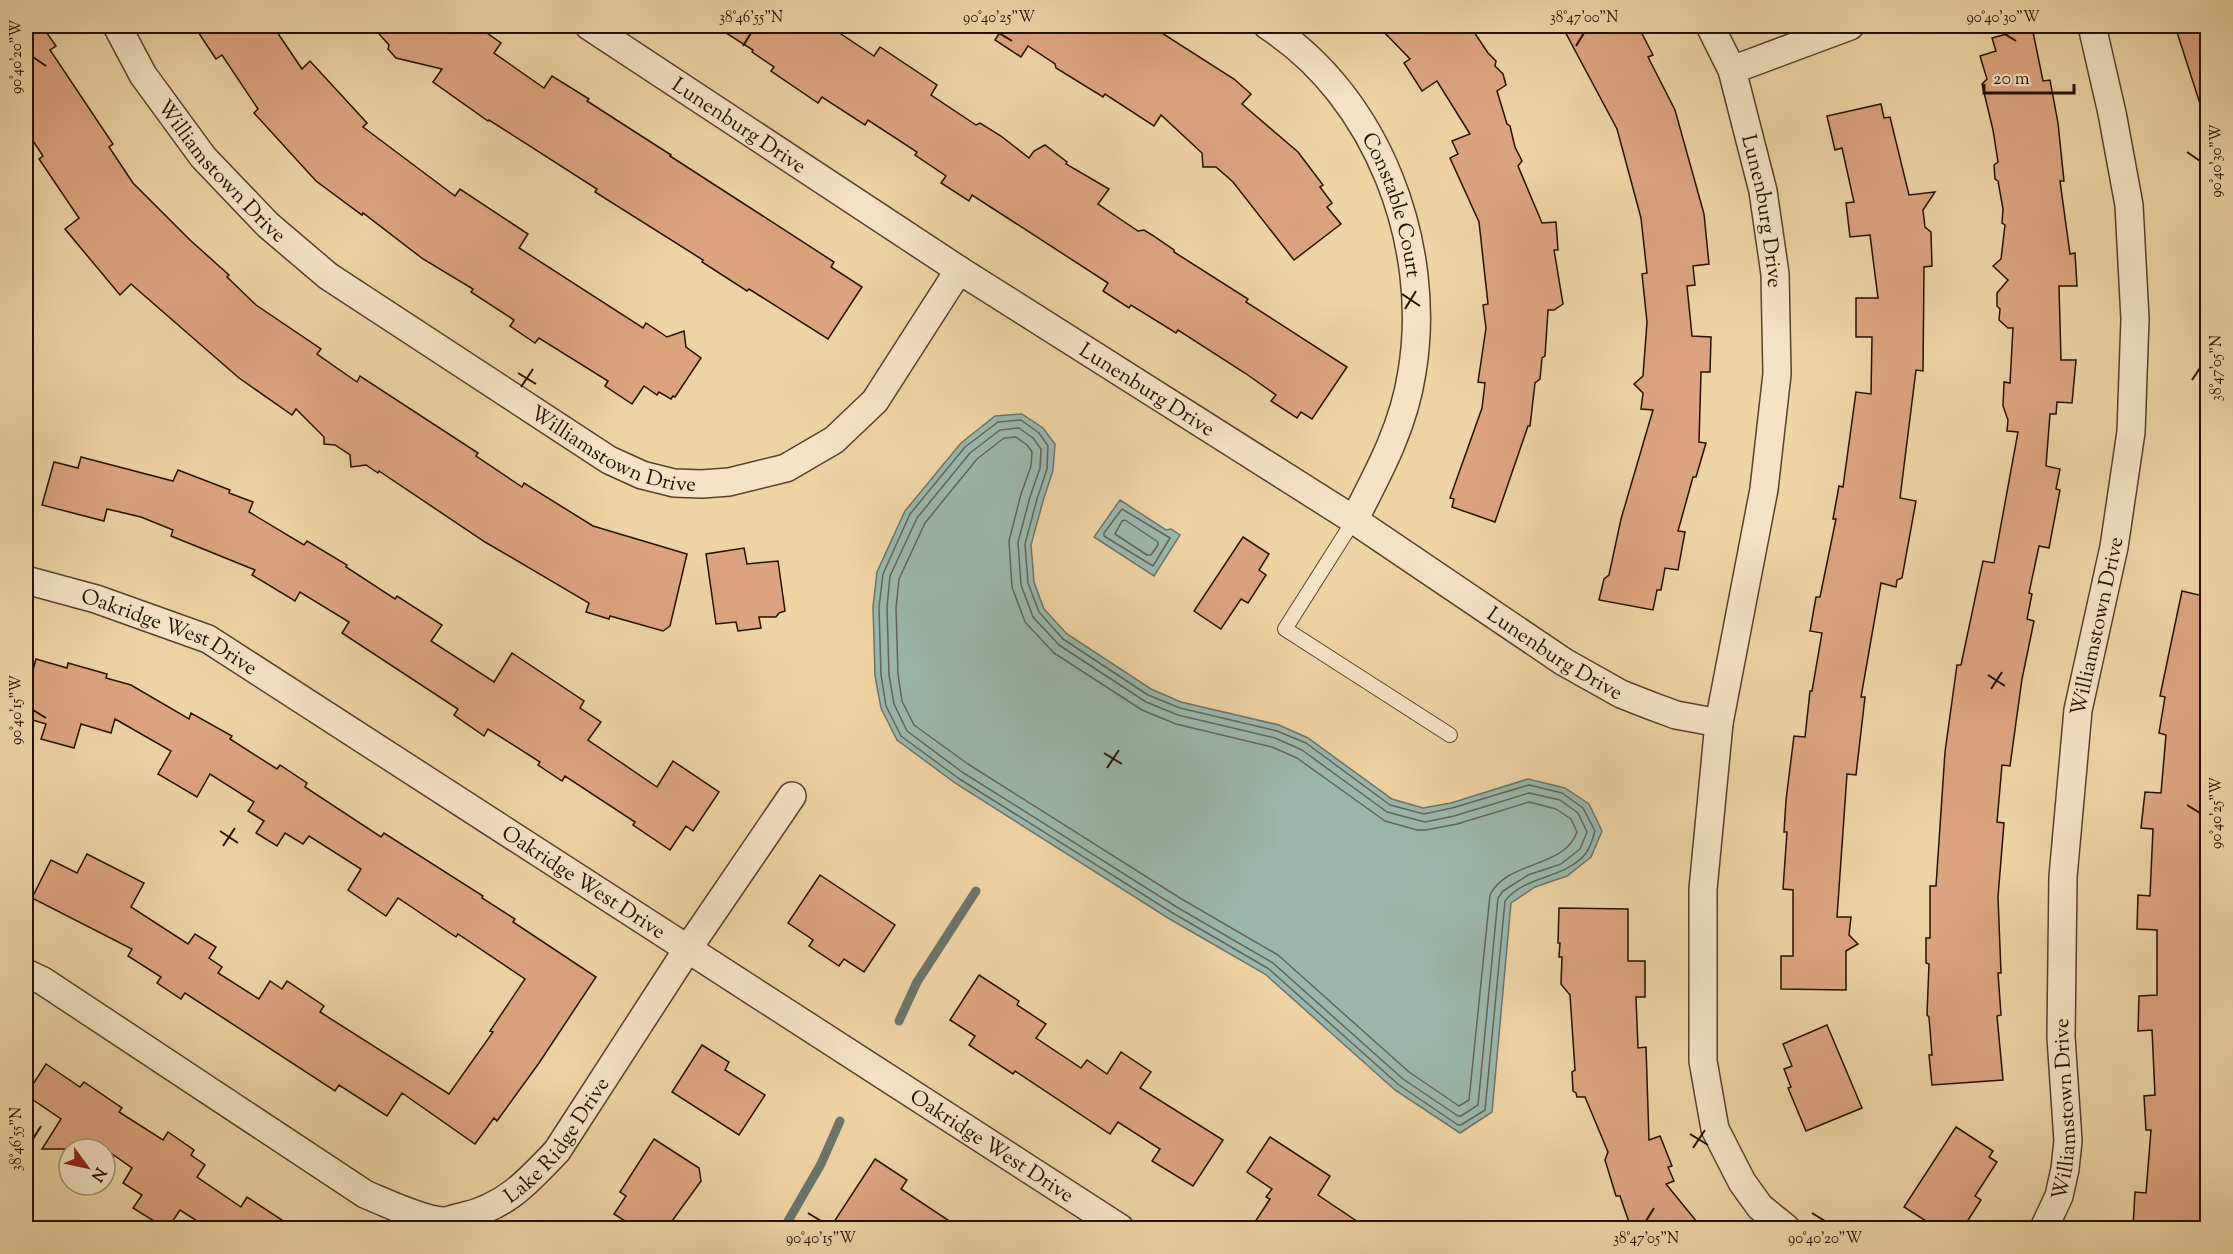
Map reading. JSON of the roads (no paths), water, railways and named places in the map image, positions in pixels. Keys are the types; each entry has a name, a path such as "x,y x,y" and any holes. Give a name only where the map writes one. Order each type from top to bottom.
{"street":[{"name":"Williamstown Drive","path":"117,26 143,75 202,157 268,225 328,276 609,460 642,475 674,483 729,482 786,468 834,440 874,401 960,270"},
{"name":"Lunenburg Drive","path":"589,26 960,270 1354,520 1564,662 1611,689 1676,715 1719,723"},
{"name":"Constable Court","path":"1268,26 1304,54 1329,78 1368,135 1401,212 1412,251 1417,328 1412,373 1402,414 1388,453 1354,520"},
{"name":"Lunenburg Drive","path":"1710,26 1732,70 1763,191 1775,274 1777,374 1764,489 1719,723 1703,889 1703,1061 1715,1130 1742,1182 1761,1207 1786,1228"},
{"path":"1732,70 1850,26"},
{"name":"Williamstown Drive","path":"2044,1228 2059,1196 2068,1141 2061,1037 2063,877 2078,711 2114,547 2131,432 2132,410 2135,318 2129,205 2112,113 2092,26"},
{"name":"Oakridge West Drive","path":"26,580 96,599 208,639 1120,1228"},
{"name":"Lake Ridge Drive","path":"26,973 43,981 365,1194 403,1210 443,1221 478,1213 507,1199 533,1177 557,1150 687,950 792,795"}],"lane":[{"path":"1354,520 1285,629 1450,735"}],"water":[{"path":"1022,414 1043,428 1055,444 1053,470 1031,545 1034,582 1044,609 1067,634 1151,689 1181,702 1279,725 1308,738 1392,799 1423,808 1451,803 1528,779 1565,788 1589,804 1602,831 1591,857 1567,876 1535,887 1511,903 1492,1112 1460,1133 1395,1090 1265,974 1168,918 955,783 897,740 881,708 875,676 873,607 877,572 905,511 961,443 995,416"},
{"path":"1120,500 1166,530 1171,529 1180,535 1154,576 1094,537"}],"waterway":[{"path":"899,1021 917,982 976,891"},
{"path":"784,1228 821,1164 840,1121"}]}
